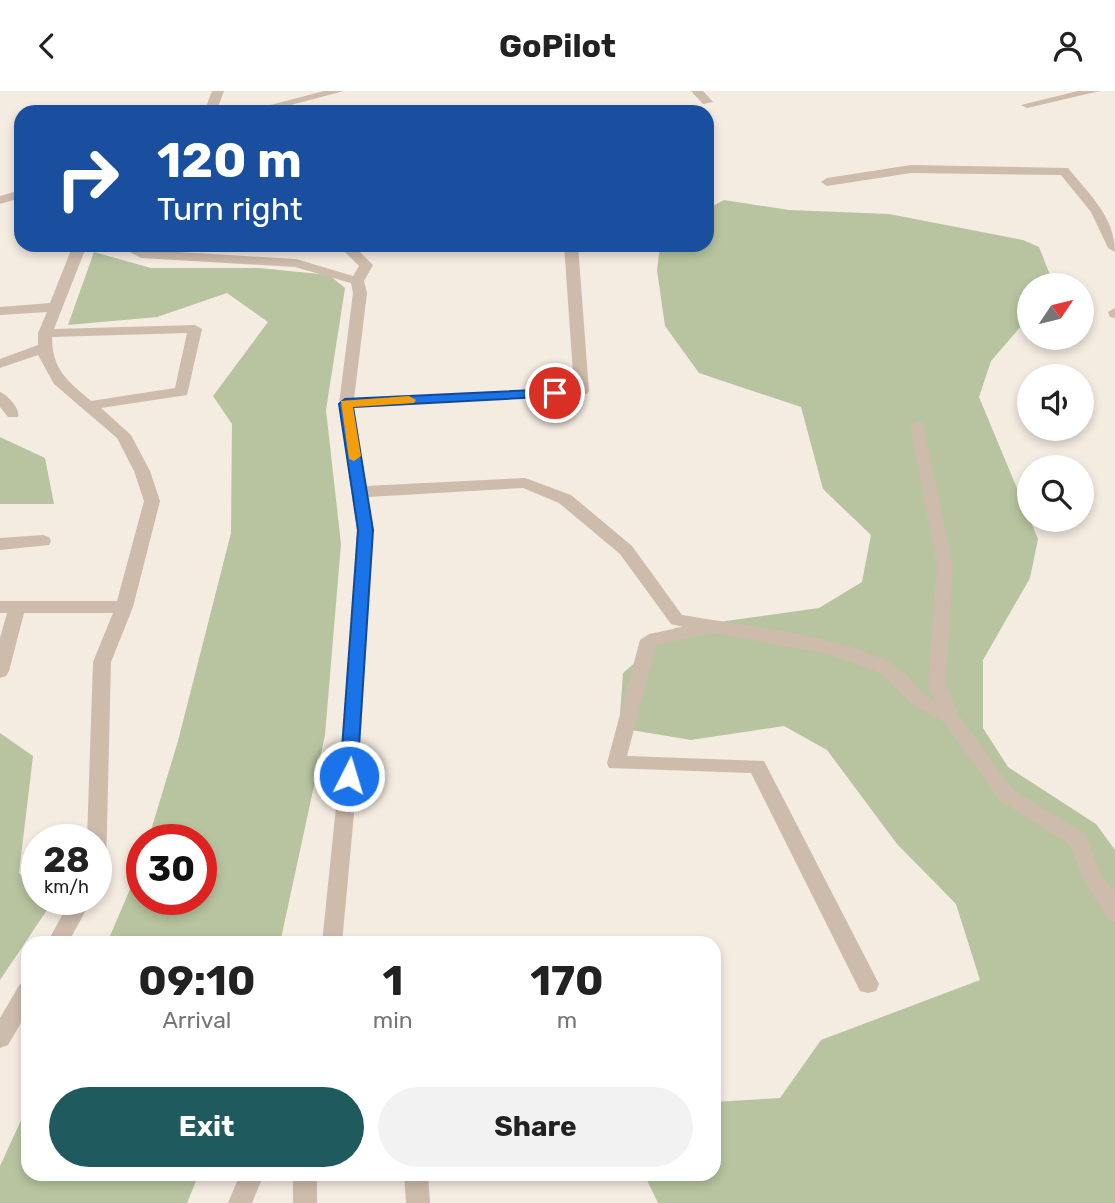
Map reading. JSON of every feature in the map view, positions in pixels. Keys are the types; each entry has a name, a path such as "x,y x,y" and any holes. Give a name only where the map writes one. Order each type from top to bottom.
{"street":[{"path":"282,105 338,91"},
{"path":"697,91 707,102"},
{"path":"1027,105 1094,91"},
{"path":"827,182 911,169 1064,171 1097,212 1115,249"},
{"path":"1097,212 1115,214"},
{"path":"77,252 53,307 44,340 59,381 123,435 142,471 152,501 124,607 102,662 97,824"},
{"path":"137,252 296,263 357,281"},
{"path":"333,936 350,763 365,530 345,404 360,293 357,281 366,265 352,252"},
{"path":"345,404 582,391 572,252"},
{"path":"0,311 53,307"},
{"path":"0,364 44,340 195,329 183,392 86,405"},
{"path":"0,397 13,414"},
{"path":"918,426 945,566 937,684 950,716 1006,795 1078,840 1092,876 1115,913"},
{"path":"359,492 525,483 565,499 626,550 677,620 828,648 867,660 886,668 920,701 950,716"},
{"path":"0,544 43,541"},
{"path":"0,671 9,607 124,607"},
{"path":"718,628 649,640 616,762 757,766 868,984"},
{"path":"61,936 73,915"},
{"path":"0,1038 21,1003"},
{"path":"240,1203 249,1181"},
{"path":"305,1181 305,1203"},
{"path":"416,1181 418,1203"}],"green space":[{"path":"724,200 789,210 889,214 1023,240 1039,247 1049,273 1017,273 1017,331 991,361 979,397 1017,488 1017,532 1035,532 1038,539 1030,578 983,660 983,728 1008,767 1096,824 1115,850 1115,1203 658,1203 647,1181 721,1181 721,1102 780,1098 821,1040 980,980 956,904 897,844 827,750 784,726 691,740 619,728 623,673 675,628 819,608 862,582 871,535 823,489 801,407 699,373 665,326 657,270 659,252 714,252 714,205"},
{"path":"94,252 151,268 259,268 329,275 345,288 326,410 341,544 325,735 282,936 110,936 126,898 126,915 217,915 217,824 153,824 178,741 231,533 232,424 213,396 268,322 227,293 157,317 68,325"},
{"path":"0,437 45,458 54,504 0,504"},
{"path":"0,733 33,756 25,824 21,824 21,915 44,915 30,936 21,936 21,949 0,980"},
{"path":"21,1120 21,1181 196,1181 187,1203 0,1203 0,1166"}],"slow traffic":[{"path":"354,456 345,404 409,400"}],"route":[{"path":"349,776 365,530 345,404 555,393"}]}
